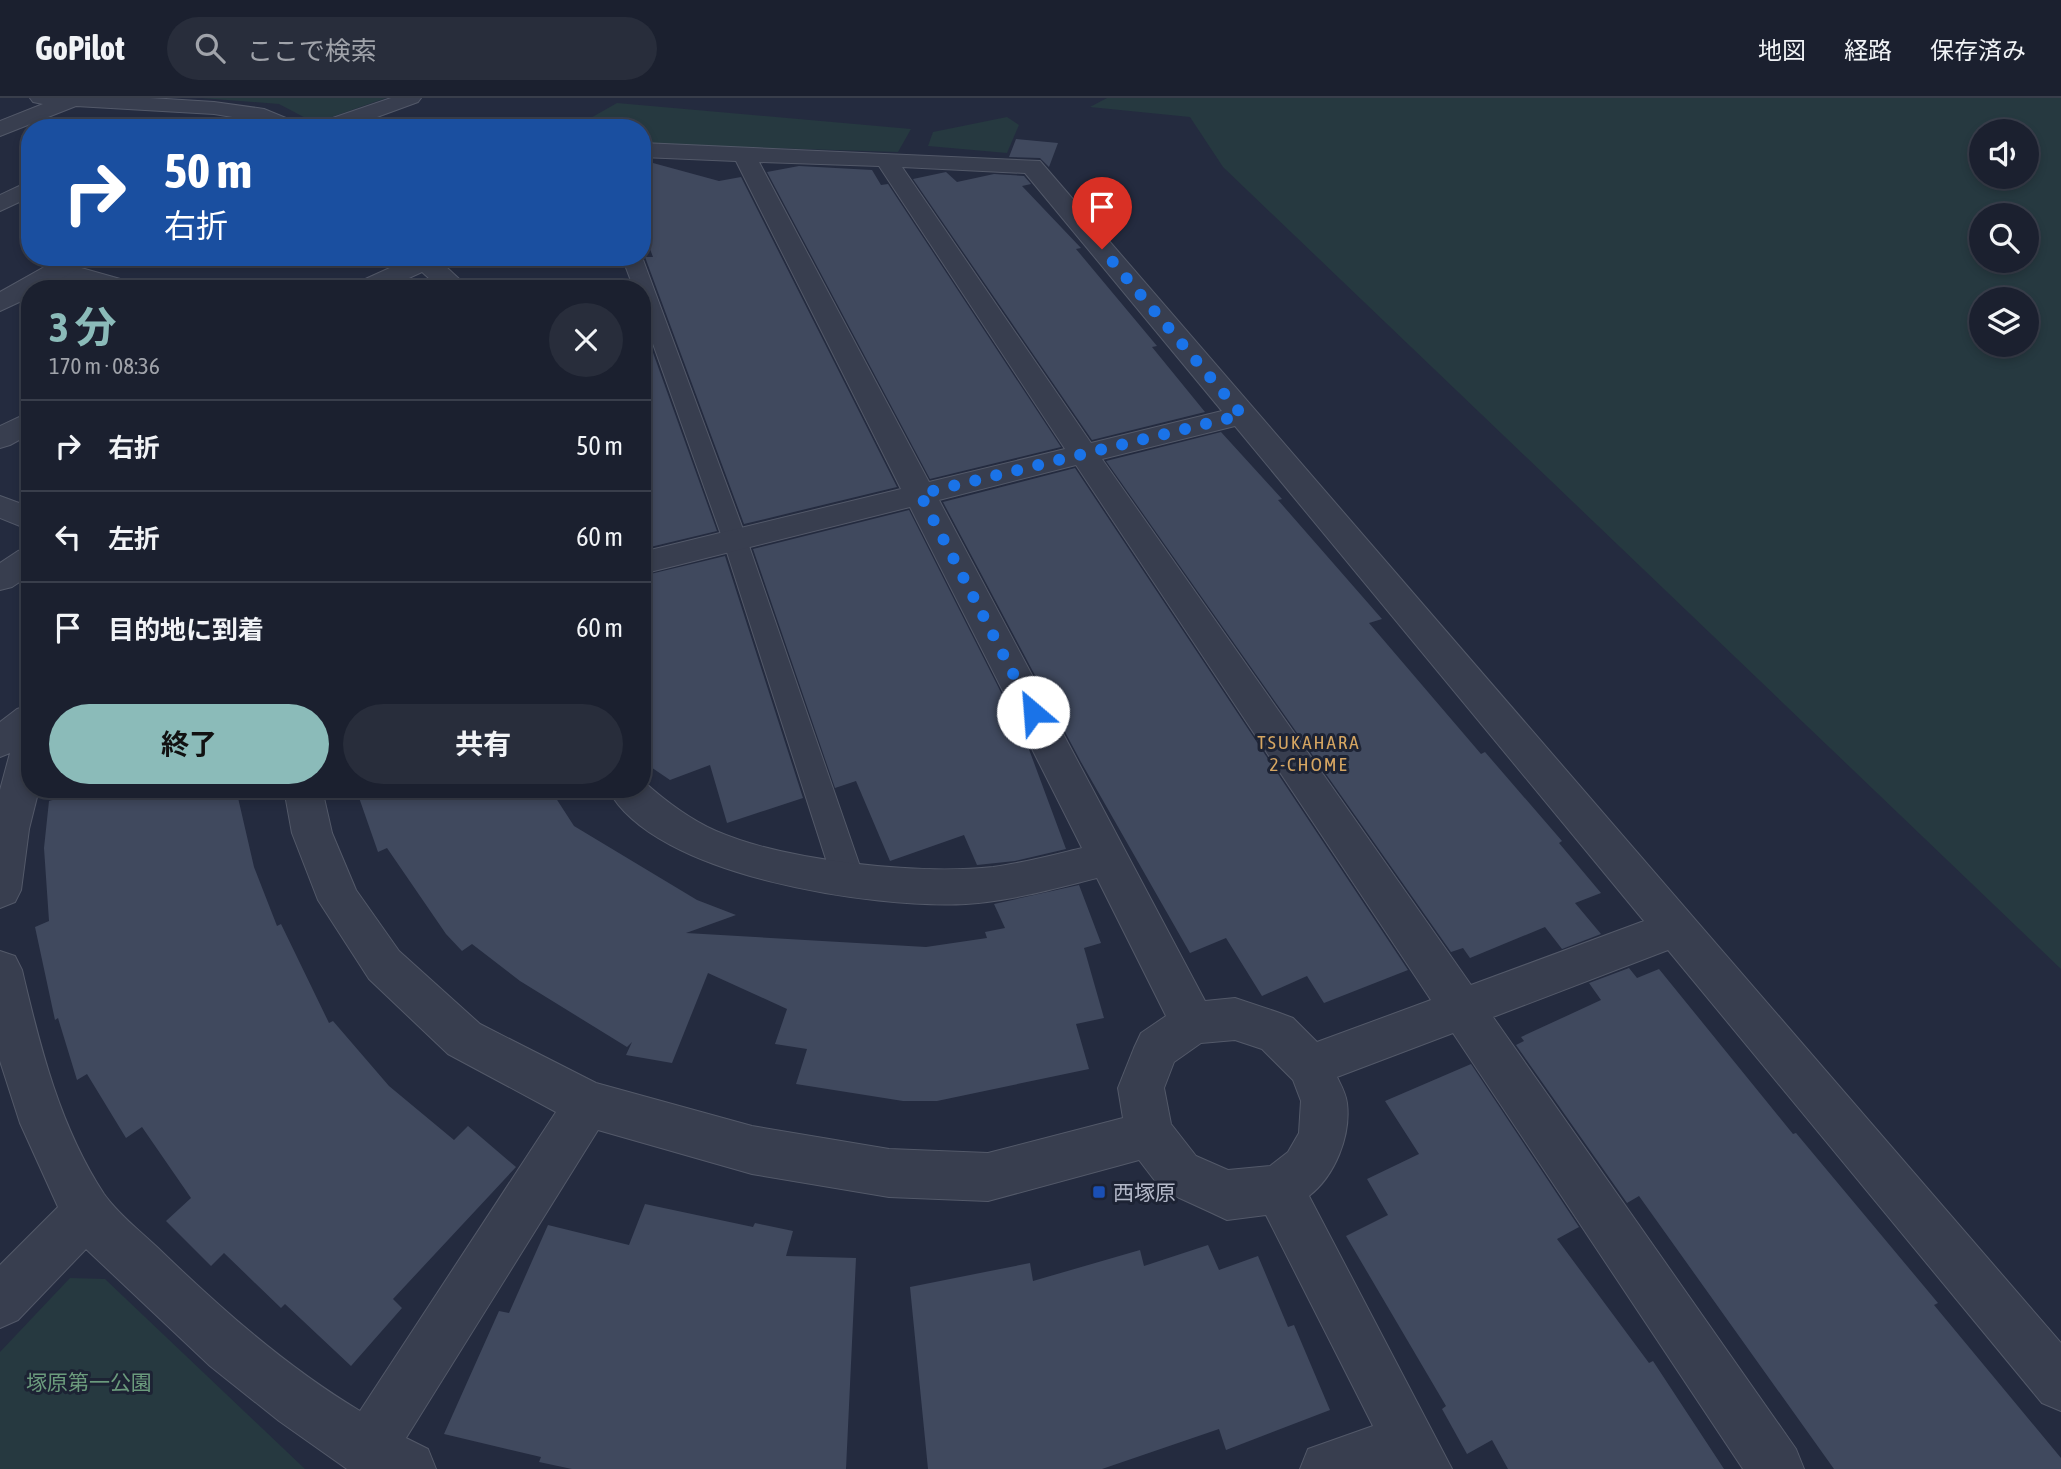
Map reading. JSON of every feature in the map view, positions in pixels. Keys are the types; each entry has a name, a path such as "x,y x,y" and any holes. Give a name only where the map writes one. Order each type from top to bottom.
{"street":[{"path":"40,98 168,104 256,114 268,119"},
{"path":"352,119 411,98"},
{"path":"25,119 73,100"},
{"path":"0,129 21,121"},
{"path":"651,150 1032,166 2061,1384"},
{"path":"744,154 1193,1023"},
{"path":"886,160 1083,454 1776,1469"},
{"path":"0,204 21,193"},
{"path":"42,280 67,266"},
{"path":"76,266 108,280"},
{"path":"383,280 414,266"},
{"path":"436,266 449,280"},
{"path":"0,303 21,291"},
{"path":"651,561 1242,415"},
{"path":"0,439 21,426"},
{"path":"0,506 21,516"},
{"path":"0,579 21,565"},
{"path":"0,742 21,726"},
{"path":"0,890 9,829 21,784"},
{"path":"305,798 313,833 339,900 384,965 464,1039 588,1104 752,1150 889,1173 988,1177 1149,1134"},
{"path":"637,798 704,844 772,864 848,878 922,886 993,884 1108,858"},
{"path":"1310,1066 1676,929"},
{"path":"0,970 17,1048 40,1120 87,1213 163,1290 259,1371 387,1459 588,1104"},
{"path":"1235,1019 1277,1033 1310,1066 1324,1101 1322,1137 1305,1169 1279,1189 1227,1195 1179,1173 1149,1134 1141,1088 1157,1048 1193,1023 1235,1019"},
{"path":"1279,1189 1417,1455 1328,1469"},
{"path":"0,1302 87,1213"}],"lane":[{"path":"651,309 735,540 848,878"}],"green space":[{"path":"201,98 386,98 326,119 307,119 279,104"},
{"path":"1107,98 2061,98 2061,969 1223,167 1190,117 1090,107"},
{"path":"617,103 911,129 898,152 651,144 651,119 589,119"},
{"path":"1007,117 1019,125 1007,153 928,146 933,132"},
{"name":"塚原第一公園","path":"70,1278 105,1279 305,1469 0,1469 0,1352"}],"building":[{"path":"1016,139 1058,143 1049,167 1040,158 1009,157"},
{"path":"651,162 719,181 741,177 897,487 744,524 648,266 651,266"},
{"path":"799,166 872,170 881,185 888,184 1061,447 930,479 767,172"},
{"path":"946,172 957,182 994,174 1024,176 1031,184 1022,186 1081,248 1076,249 1157,346 1152,347 1205,412 1092,440 913,179"},
{"path":"651,347 717,531 651,547"},
{"path":"1221,432 1282,499 1278,500 1382,619 1369,623 1481,754 1485,752 1562,841 1559,843 1601,893 1575,903 1601,934 1562,949 1545,927 1470,958 1463,948 1451,952 1106,461"},
{"path":"1075,468 1408,970 1324,1003 1307,976 1262,996 1226,938 1190,953 1081,762 943,502"},
{"path":"909,510 1027,744 1066,849 1015,861 977,865 964,835 890,861 856,781 835,788 753,549"},
{"path":"725,556 803,798 727,823 710,765 670,780 651,767 651,574"},
{"path":"59,798 238,798 254,867 277,926 281,924 329,1023 333,1021 389,1086 454,1140 468,1126 516,1167 393,1299 402,1308 351,1366 285,1304 281,1308 224,1253 211,1266 166,1221 191,1198 142,1127 126,1138 87,1074 77,1080 58,1018 55,1020 35,927 49,921 44,848 49,801"},
{"path":"359,798 556,798 574,826 697,900 736,915 686,933 926,947 987,938 985,932 1005,928 994,904 1079,885 1101,943 1084,948 1104,1018 1076,1024 1089,1069 937,1101 903,1101 796,1084 807,1049 775,1044 787,1009 708,973 672,1063 626,1055 632,1042 627,1047 520,981 472,944 462,951 446,934 387,848 378,852"},
{"path":"1629,968 1637,978 1659,969 1793,1134 1796,1133 1938,1303 1934,1305 2061,1458 2061,1469 1834,1469 1639,1196 1627,1203 1516,1045 1524,1041 1521,1037 1601,1000 1589,983"},
{"path":"1471,1064 1579,1227 1557,1239 1649,1363 1653,1361 1724,1469 1508,1469 1492,1440 1467,1454 1442,1409 1446,1406 1346,1236 1388,1215 1367,1179 1419,1154 1385,1101"},
{"path":"645,1204 753,1227 755,1223 793,1231 786,1256 856,1258 846,1469 572,1469 539,1462 541,1457 444,1434 499,1311 509,1313 548,1225 629,1245"},
{"path":"1208,1245 1219,1270 1258,1256 1288,1327 1294,1325 1330,1410 1226,1450 1219,1429 1102,1469 928,1469 910,1287 1030,1263 1033,1281 1140,1250 1144,1266"}],"place":[{"name":"西塚原","path":"1099,1192"}],"district":[{"name":"TSUKAHARA 2-CHOME","path":"1309,753"}],"route":[{"path":"1033,712 920,494 1242,415 1102,249"}]}
